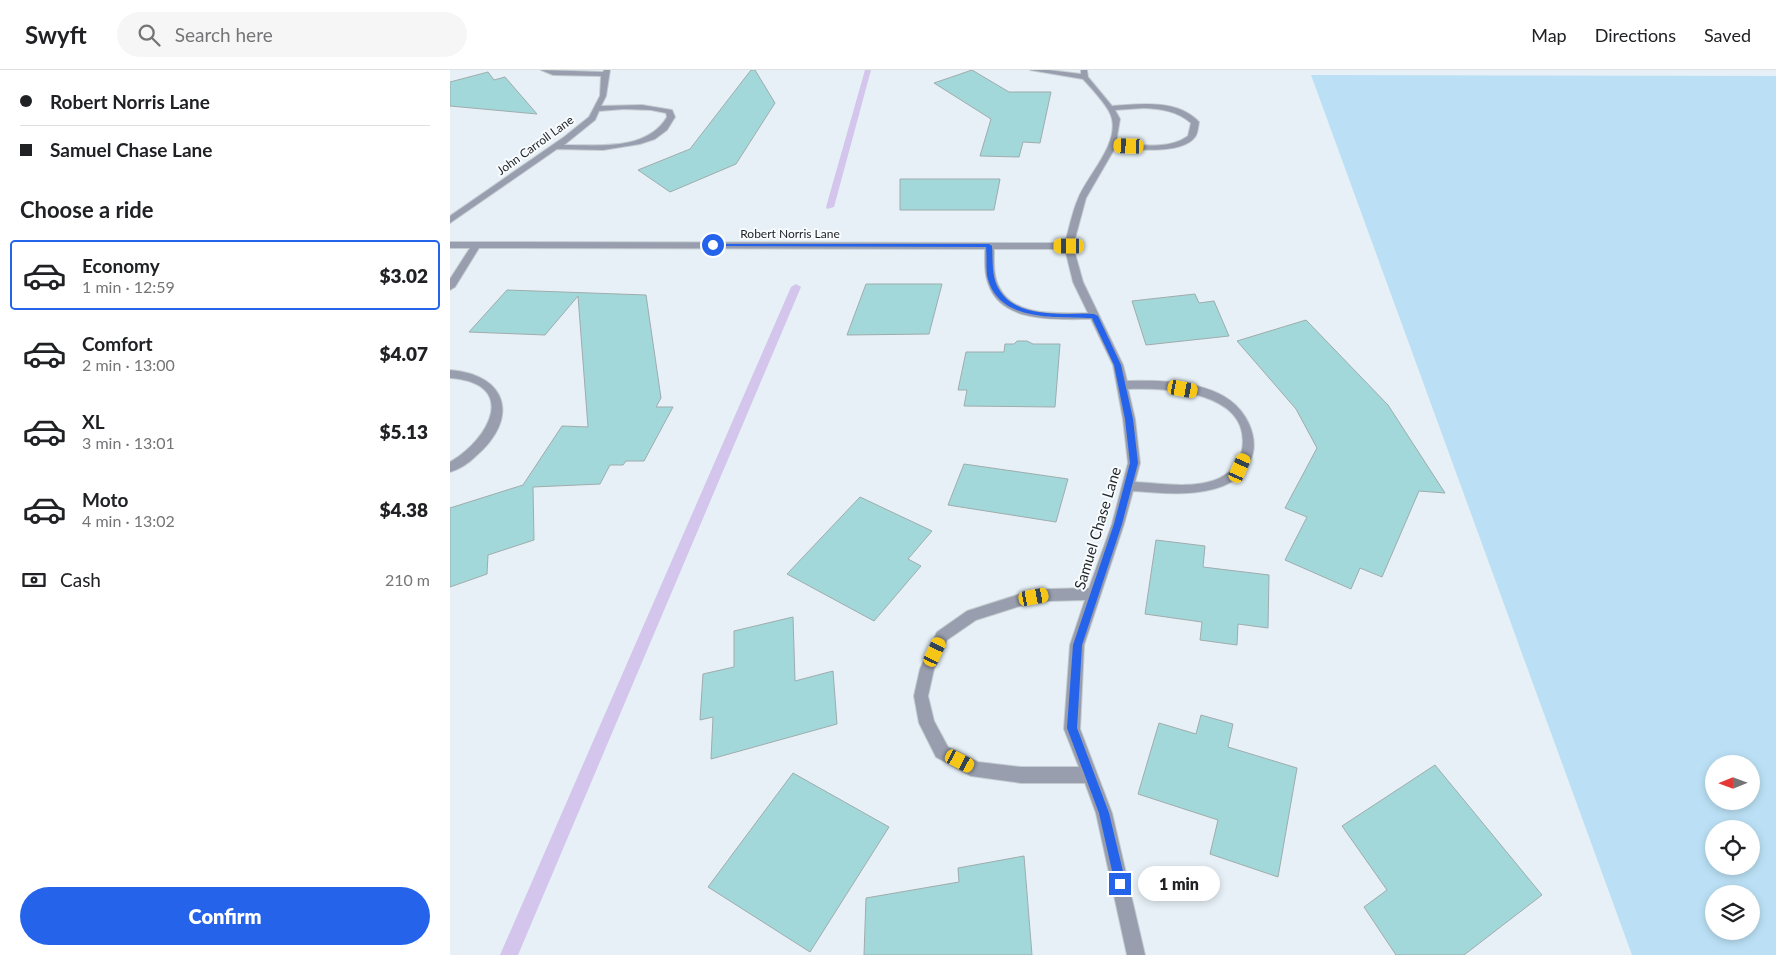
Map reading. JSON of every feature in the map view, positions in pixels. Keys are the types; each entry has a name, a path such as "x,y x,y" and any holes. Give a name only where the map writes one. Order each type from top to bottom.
{"street":[{"path":"544,70 553,72 606,72"},
{"path":"1033,70 1085,74"},
{"name":"John Carroll Lane","path":"450,220 556,147 592,118 603,96 606,72"},
{"name":"Samuel Chase Lane","path":"1085,74 1116,119 1115,133 1111,145 1082,198 1069,246 1078,282 1118,365 1129,419 1134,463 1118,524 1077,645 1072,728 1104,813 1136,955"},
{"path":"556,147 611,147 627,145 657,135 668,125 671,117 669,112 659,108 618,107 597,109"},
{"path":"1110,108 1166,107 1188,116 1195,122 1194,132 1190,138 1179,143 1161,146 1111,145"},
{"name":"Robert Norris Lane","path":"450,245 1069,246"},
{"path":"450,287 476,245"},
{"path":"989,246 990,274 996,291 1007,303 1020,310 1040,314 1094,316"},
{"path":"450,374 458,374 479,380 491,388 497,403 494,424 481,445 461,462 450,468"},
{"path":"1122,385 1170,387 1222,399 1236,410 1247,430 1249,449 1240,468 1228,479 1203,487 1128,486"},
{"path":"1090,775 1021,775 977,770 942,752 927,723 921,696 927,669 942,636 972,614 1020,600 1049,595 1094,594"}],"shaded area":[{"path":"1311,75 1776,76 1776,955 1632,955"}],"building":[{"path":"751,70 755,70 775,103 736,164 670,192 638,170 690,149"},
{"path":"972,70 1009,92 1051,92 1040,143 1023,142 1019,157 980,156 991,119 934,83"},
{"path":"488,72 494,80 505,77 537,114 450,106 450,82"},
{"path":"900,179 1000,179 994,210 900,210"},
{"path":"866,284 942,284 929,334 847,335"},
{"path":"507,290 646,295 661,398 656,407 673,407 644,461 626,461 623,465 610,465 600,484 533,487 534,540 488,555 487,574 450,587 450,508 523,485 562,426 588,427 578,296 545,335 469,332"},
{"path":"1195,294 1199,303 1214,301 1229,336 1146,345 1132,301"},
{"path":"1306,320 1388,405 1445,493 1419,491 1382,577 1360,568 1351,589 1285,560 1307,517 1285,508 1317,448 1296,409 1237,341"},
{"path":"1017,341 1027,341 1033,344 1060,344 1055,407 964,406 967,390 958,390 966,352 1004,352 1005,344 1014,344"},
{"path":"964,464 1068,479 1056,522 948,505"},
{"path":"860,497 932,531 908,559 921,566 874,621 787,574"},
{"path":"1156,540 1205,546 1203,567 1269,575 1268,628 1238,624 1237,645 1200,640 1202,622 1145,614"},
{"path":"793,617 795,681 833,671 837,724 711,759 713,717 700,720 703,674 734,667 734,631"},
{"path":"1201,715 1233,724 1228,747 1297,768 1278,877 1210,854 1218,820 1138,794 1159,723 1196,734"},
{"path":"1435,765 1542,895 1464,955 1396,955 1364,907 1387,890 1342,826"},
{"path":"793,773 889,827 810,952 708,887"},
{"path":"1024,856 1032,955 864,955 866,898 959,882 958,868"}],"waterway":[{"path":"830,207 868,70"},
{"path":"509,955 796,287"}],"route":[{"path":"713,245 989,246 990,274 996,291 1007,303 1020,310 1040,314 1094,316 1118,365 1129,419 1134,463 1118,524 1077,645 1072,728 1104,813 1120,884"}]}
